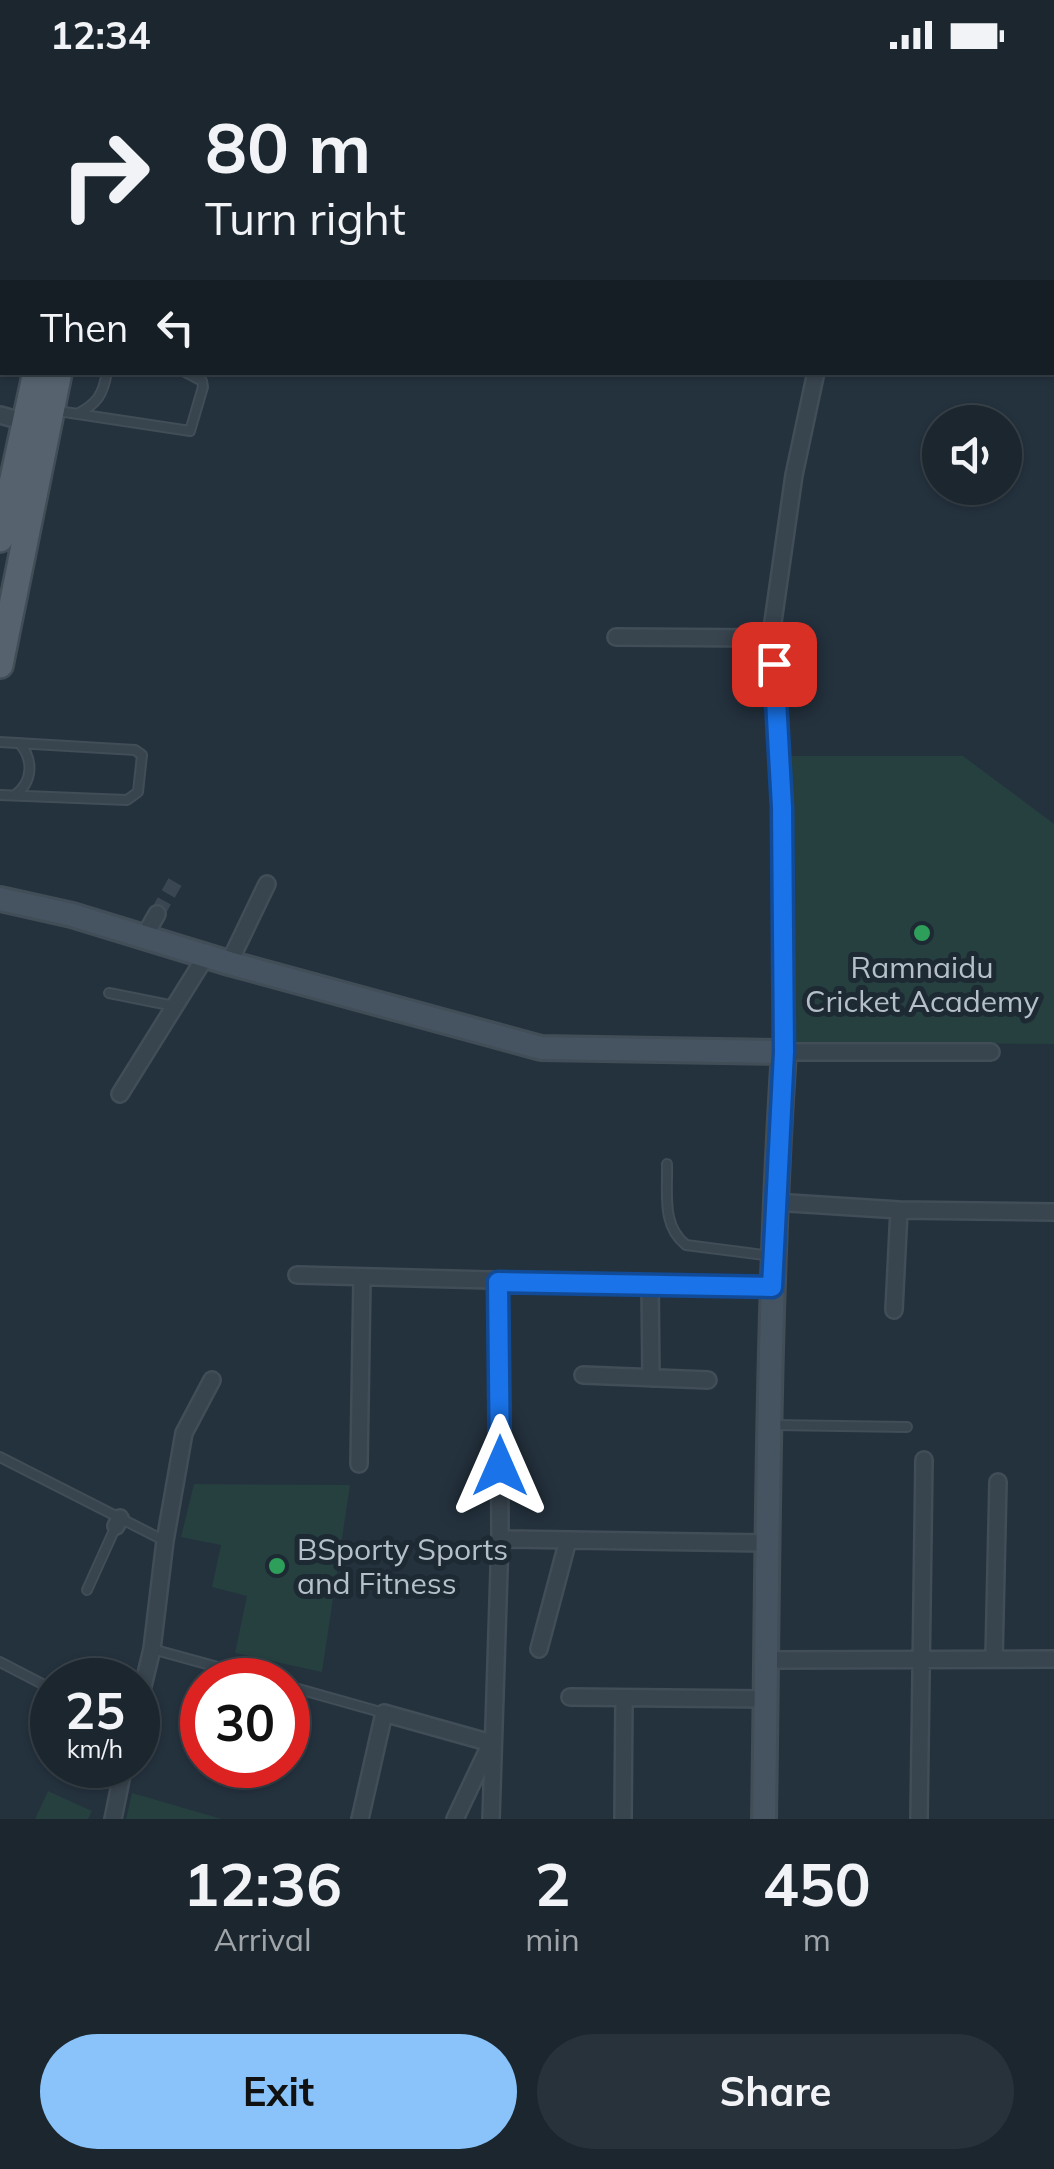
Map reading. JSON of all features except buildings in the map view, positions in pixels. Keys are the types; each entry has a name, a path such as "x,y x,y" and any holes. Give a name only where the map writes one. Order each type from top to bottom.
{"main road":[{"path":"0,539 12,419 34,375"},
{"path":"0,665 64,412 59,375"}],"street":[{"path":"764,1819 772,1256 784,1052 782,807 774,638 794,475 815,375"},
{"path":"616,637 774,638"},
{"path":"229,963 267,884"},
{"path":"0,898 56,910 229,963 541,1048 992,1052"},
{"path":"144,937 156,914"},
{"path":"120,1094 206,956"},
{"path":"774,1202 899,1210 1054,1212"},
{"path":"894,1310 899,1210"},
{"path":"296,1275 772,1287"},
{"path":"359,1464 362,1279"},
{"path":"491,1819 500,1538 498,1282"},
{"path":"650,1283 651,1378"},
{"path":"583,1375 708,1380"},
{"path":"150,1658 184,1434 212,1380"},
{"path":"920,1819 924,1460"},
{"path":"994,1660 998,1482"},
{"path":"500,1538 765,1543"},
{"path":"539,1649 568,1540"},
{"path":"767,1660 1054,1659"},
{"path":"570,1697 766,1699"},
{"path":"623,1819 624,1698"},
{"path":"360,1819 384,1713 491,1743"},
{"path":"456,1819 491,1743"},
{"path":"113,1819 119,1788"}],"lane":[{"path":"64,412 93,406 103,393 106,375"},
{"path":"64,412 190,431 203,387 202,381 191,375"},
{"path":"0,742 134,750 142,755 138,792 127,800 0,795"},
{"path":"14,796 25,787 29,775 27,752 19,743"},
{"path":"109,994 174,1006"},
{"path":"667,1164 669,1226 674,1236 686,1245 772,1256"},
{"path":"769,1425 907,1428"},
{"path":"0,1457 118,1522 165,1542"},
{"path":"86,1590 118,1522"},
{"path":"152,1649 185,1658"},
{"path":"0,1662 30,1678"},
{"path":"310,1692 384,1713"}],"green space":[{"name":"Ramnaidu Cricket Academy","path":"788,756 963,756 1054,824 1054,1044 793,1042"},
{"name":"BSporty Sports and Fitness","path":"194,1484 350,1485 322,1672 310,1669 310,1658 258,1658 235,1653 247,1596 212,1587 221,1545 181,1537"},
{"path":"48,1791 92,1811 88,1819 35,1819"},
{"path":"132,1793 222,1819 126,1819"}],"tunnel":[{"path":"157,914 175,882"}],"place":[{"name":"Ramnaidu Cricket Academy","path":"922,933"},
{"name":"BSporty Sports and Fitness","path":"277,1566"}],"route":[{"path":"500,1466 498,1282 772,1287 784,1052 782,807 774,664"}]}
